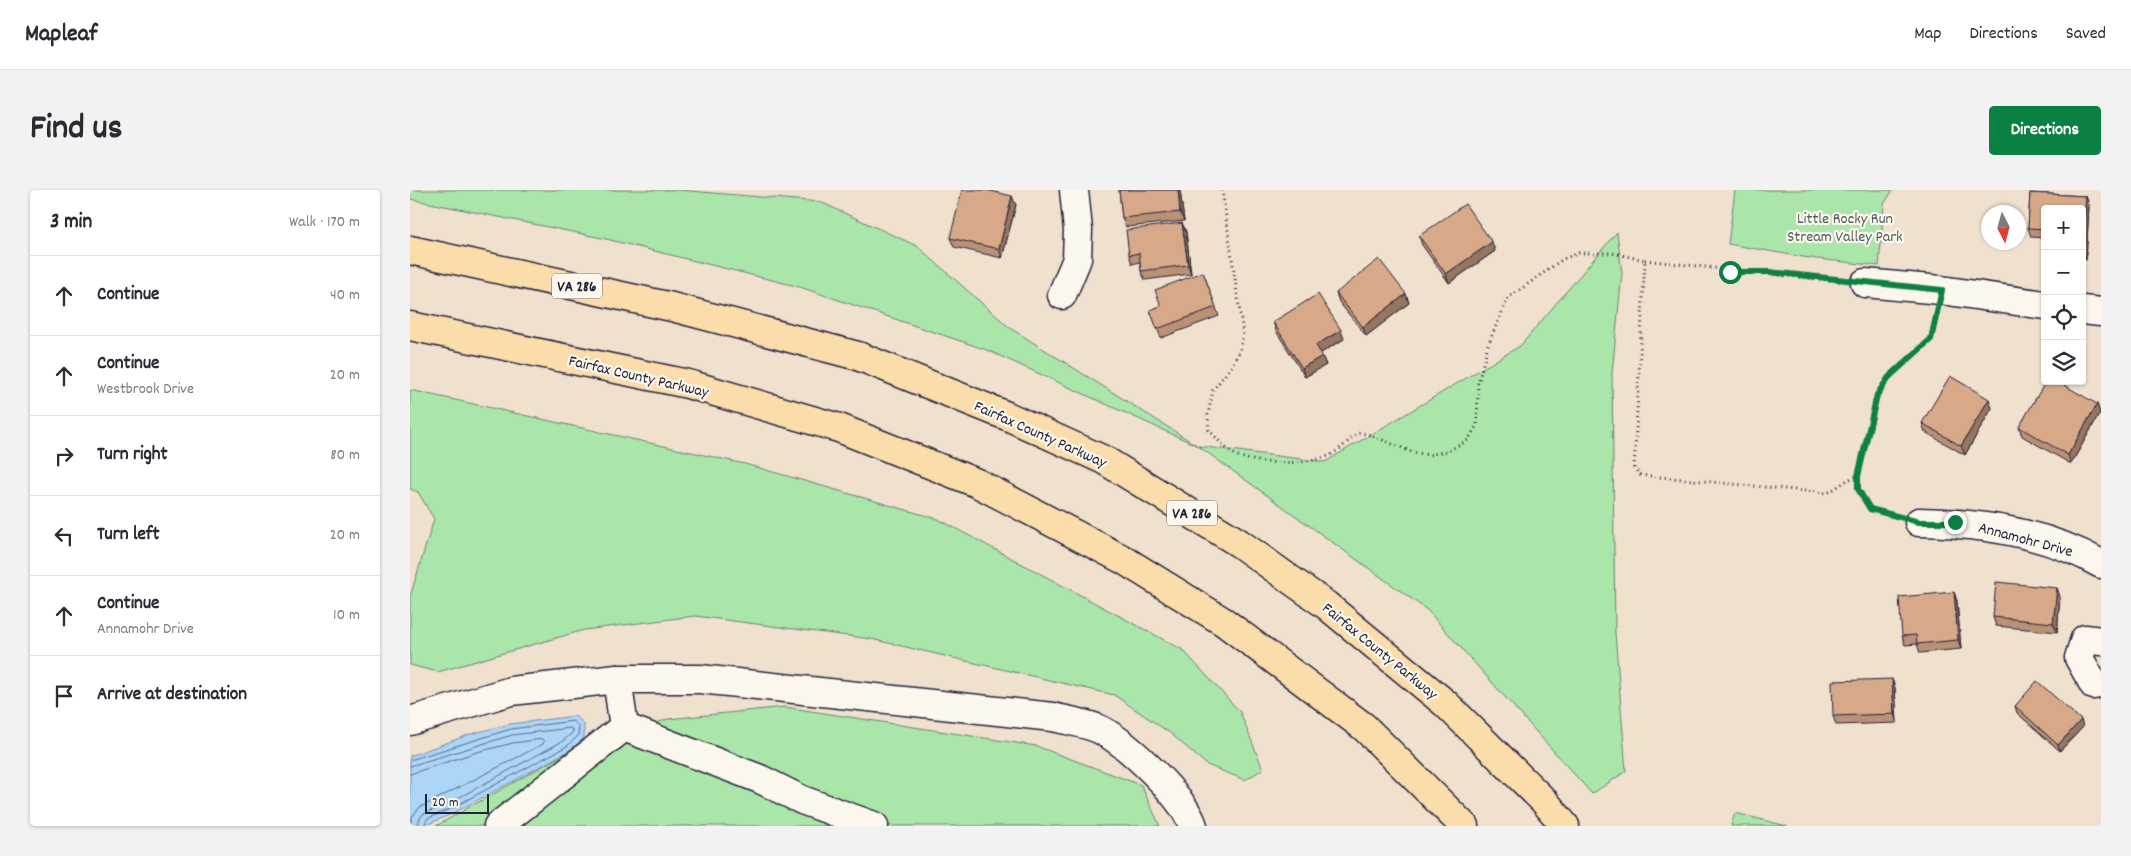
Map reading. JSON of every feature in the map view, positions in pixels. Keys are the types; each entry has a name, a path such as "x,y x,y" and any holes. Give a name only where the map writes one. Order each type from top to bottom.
{"highway":[{"name":"Fairfax County Parkway","path":"410,250 672,307 858,356 1007,416 1104,460 1239,543 1334,611 1446,704 1545,802 1565,826"},
{"name":"Fairfax County Parkway","path":"410,326 688,384 839,428 977,483 1124,560 1224,622 1364,727 1464,826"}],"street":[{"path":"1062,295 1077,259 1078,230 1074,190"},
{"path":"1865,283 1942,290 2041,304"},
{"path":"2086,310 2101,312"},
{"name":"Annamohr Drive","path":"1919,522 1991,526 2047,540 2085,554 2101,564"},
{"path":"2093,686 2079,658 2085,640 2101,641"},
{"path":"410,721 511,691 617,679 700,678 1053,717 1100,729 1132,752 1169,788 1193,826"},
{"path":"617,679 624,726"},
{"path":"498,826 624,726"},
{"path":"624,726 760,779 802,800 874,826"}],"path":[{"path":"1222,190 1242,333 1240,350 1231,367 1213,390 1208,415 1209,430 1235,455 1263,462 1280,463 1318,459 1331,454 1358,433 1368,434 1412,452 1429,455 1448,451 1468,440 1478,425 1478,383 1488,345 1508,298 1563,259 1579,253 1612,253 1646,260 1730,272 1769,272 1865,283"},
{"path":"1646,260 1634,468 1640,475 1827,493 1841,486 1852,477 1858,476"},
{"path":"1919,522 1870,509 1858,489 1858,476 1877,395 1889,377 1931,339 1942,290"}],"green space":[{"path":"410,190 678,190 820,202 917,246 1010,328 1198,446 987,350 800,287 602,238 410,199"},
{"name":"Little Rocky Run Stream Valley Park","path":"1735,190 1893,190 1884,204 1879,266 1809,258 1728,244"},
{"path":"1617,232 1622,274 1612,373 1615,632 1626,771 1592,794 1427,610 1198,446 1325,462 1520,346"},
{"path":"410,390 745,464 938,519 1183,650 1240,712 1263,769 1245,780 1207,765 1170,733 1114,695 871,639 695,616 584,630 438,672 410,665 410,597 434,519 418,492 410,489"},
{"path":"785,707 1036,746 1141,785 1160,826 436,826 559,757 668,719"},
{"path":"1735,813 1787,826 1731,826"}],"water":[{"path":"575,716 584,724 584,738 570,750 454,813 424,826 410,826 410,756 471,734 510,724"}],"building":[{"path":"962,190 986,190 1012,196 999,249 950,238"},
{"path":"1119,190 1178,190 1180,212 1122,218"},
{"path":"2030,193 2086,196 2085,205 2041,205 2041,229 2028,228"},
{"path":"1465,204 1492,242 1446,274 1419,236"},
{"path":"1182,223 1188,265 1141,271 1139,253 1129,255 1126,230"},
{"path":"1379,259 1406,294 1363,327 1336,293"},
{"path":"1203,272 1216,307 1157,329 1150,310 1161,306 1155,290"},
{"path":"1318,294 1341,330 1316,345 1322,356 1302,368 1273,322"},
{"path":"1950,376 1989,399 1961,446 1922,423"},
{"path":"2044,385 2064,385 2097,404 2068,455 2019,427"},
{"path":"1996,582 2057,588 2053,623 1993,617"},
{"path":"1954,592 1958,640 1917,644 1916,635 1902,636 1899,597"},
{"path":"1892,679 1894,714 1833,716 1832,681"},
{"path":"2037,681 2081,720 2058,745 2015,706"}],"route":[{"path":"1730,272 1769,272 1800,277 1942,290 1931,339 1889,377 1877,395 1858,476 1858,489 1870,509 1919,522 1955,522"}]}
